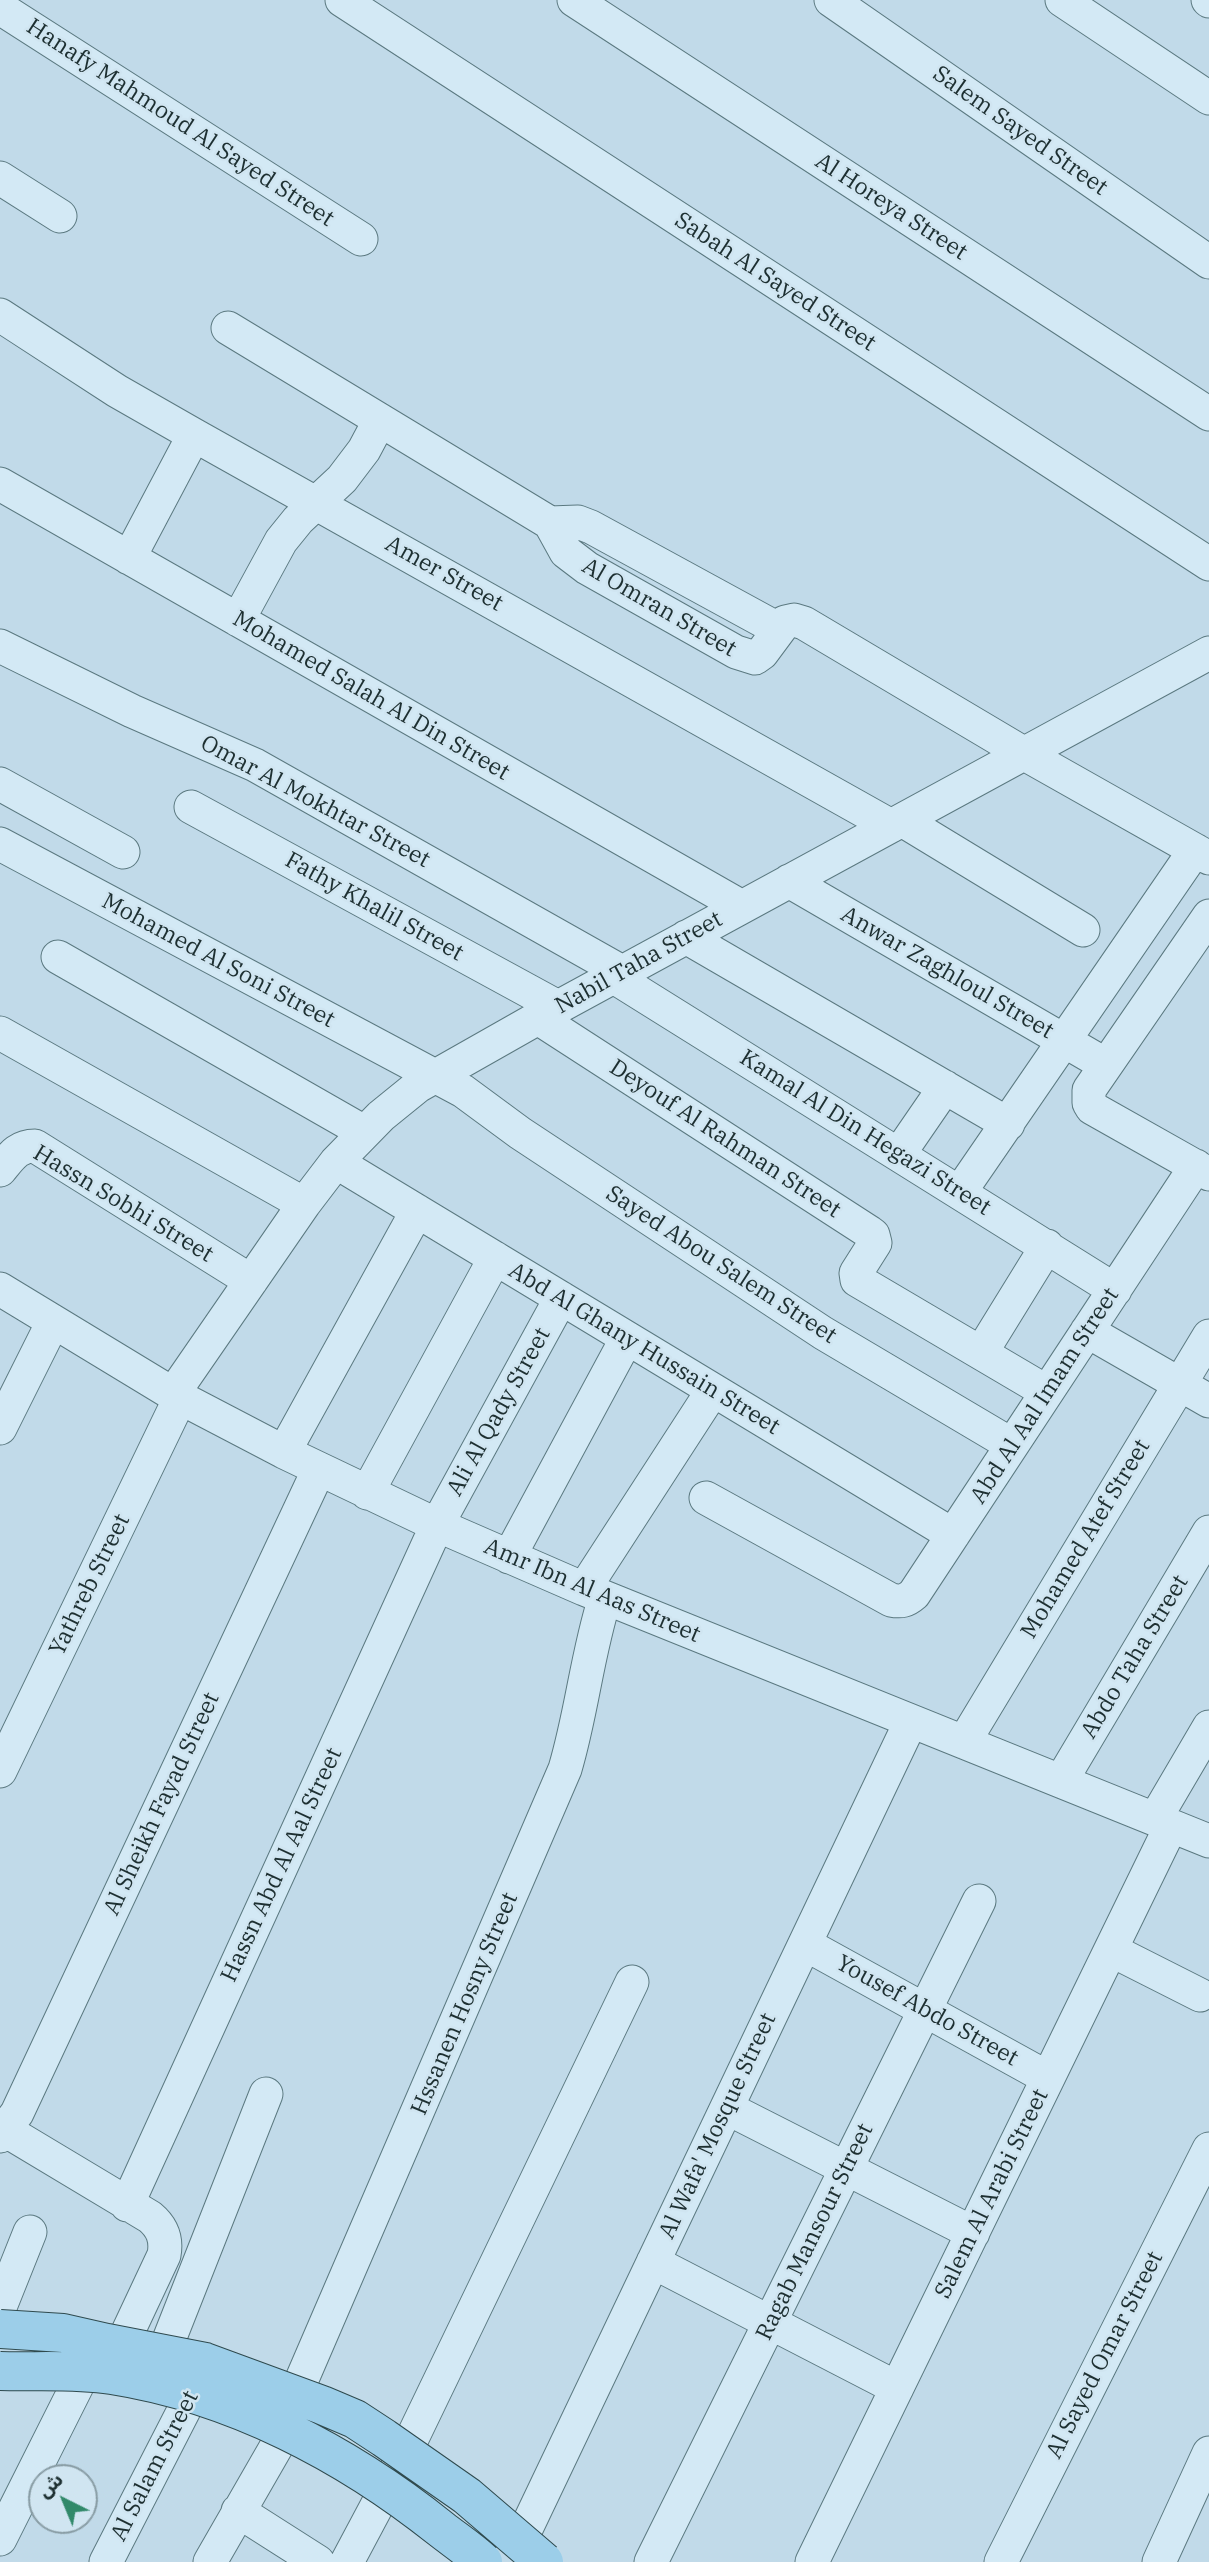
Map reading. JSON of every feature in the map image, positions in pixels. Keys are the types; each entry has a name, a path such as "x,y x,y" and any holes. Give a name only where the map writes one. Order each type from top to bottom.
{"main road":[{"path":"0,2329 63,2333 205,2362 322,2405 355,2419 384,2438 534,2546"},
{"path":"0,2371 111,2374 169,2388 248,2413 306,2440 371,2478 420,2512 483,2562"}],"street":[{"name":"Sabah Al Sayed Street","path":"342,0 1209,564"},
{"name":"Al Horeya Street","path":"573,0 1209,414"},
{"path":"1062,0 1209,98"},
{"name":"Salem Sayed Street","path":"852,6 1209,262"},
{"name":"Hanafy Mahmoud Al Sayed Street","path":"0,8 360,239"},
{"path":"0,178 60,216"},
{"name":"Amer Street","path":"0,315 117,391 194,435 897,823 1083,930"},
{"name":"Al Omran Street","path":"228,328 550,523 559,543 574,560 746,657 755,658 762,653 785,622 794,620 804,623 1023,753 1202,854"},
{"path":"239,620 281,541 298,520 342,479 364,450 380,419"},
{"path":"129,558 194,435"},
{"name":"Mohamed Salah Al Din Street","path":"0,484 742,907"},
{"name":"Omar Al Mokhtar Street","path":"0,646 132,711 255,765 618,974"},
{"name":"Nabil Taha Street","path":"176,1396 251,1281 336,1162 364,1132 409,1093 548,1012 1209,653"},
{"path":"0,783 123,852"},
{"name":"Fathy Khalil Street","path":"191,807 548,1012"},
{"name":"Mohamed Al Soni Street","path":"0,845 436,1077"},
{"path":"960,1192 1202,854"},
{"name":"Anwar Zaghloul Street","path":"789,881 1106,1065"},
{"path":"1203,1170 1092,1108 1088,1090 1209,916"},
{"path":"686,937 1008,1124"},
{"path":"58,957 364,1132"},
{"name":"Kamal Al Din Hegazi Street","path":"618,974 1115,1290"},
{"name":"Deyouf Al Rahman Street","path":"548,1012 873,1235 873,1248 856,1276 860,1282 981,1353"},
{"path":"0,1033 304,1204"},
{"name":"Sayed Abou Salem Street","path":"436,1077 463,1091 520,1133 823,1333 1012,1446"},
{"path":"899,1154 945,1087"},
{"name":"Hassn Sobhi Street","path":"0,1170 18,1149 35,1146 251,1281"},
{"name":"Abd Al Ghany Hussain Street","path":"336,1162 953,1535"},
{"name":"Abd Al Aal Imam Street","path":"706,1499 881,1594 900,1602 907,1600 914,1594 1115,1290 1203,1170"},
{"path":"284,1452 416,1211"},
{"path":"1046,1247 981,1353 1047,1392"},
{"path":"367,1493 495,1258"},
{"name":"Amr Ibn Al Aas Street","path":"0,1290 176,1396 367,1493 509,1558 1209,1841"},
{"name":"Ali Al Qady Street","path":"437,1525 561,1298"},
{"path":"0,1428 53,1322"},
{"path":"1087,1331 1209,1401"},
{"name":"Mohamed Atef Street","path":"964,1742 1209,1336"},
{"path":"509,1558 627,1338"},
{"name":"Hssanen Hosny Street","path":"210,2562 297,2402 561,1781 576,1731 588,1660 594,1593 713,1390"},
{"name":"Yathreb Street","path":"0,1771 176,1396"},
{"name":"Al Sheikh Fayad Street","path":"2,2131 17,2113 319,1469"},
{"name":"Hassn Abd Al Aal Street","path":"127,2205 437,1525"},
{"name":"Abdo Taha Street","path":"1061,1781 1209,1532"},
{"name":"Al Wafa' Mosque Street","path":"534,2546 653,2262 911,1721"},
{"name":"Salem Al Arabi Street","path":"812,2562 1111,1950 1163,1822 1209,1727"},
{"name":"Ragab Mansour Street","path":"651,2562 979,1901"},
{"name":"Yousef Abdo Street","path":"805,1944 1048,2078"},
{"path":"1111,1950 1200,1995"},
{"path":"347,2562 405,2453 632,1982"},
{"path":"161,2360 266,2094"},
{"path":"727,2108 973,2233"},
{"path":"0,2539 164,2255 165,2247 156,2222 2,2131"},
{"name":"Al Sayed Omar Street","path":"1001,2562 1209,2148"},
{"path":"0,2307 30,2232"},
{"path":"653,2262 897,2388"},
{"path":"0,2337 107,2350 161,2360 204,2371 297,2402 405,2453 485,2502 534,2546 564,2562"},
{"name":"Al Salam Street","path":"106,2562 204,2371"},
{"path":"1159,2562 1209,2453"},
{"path":"238,2511 318,2562"}]}
